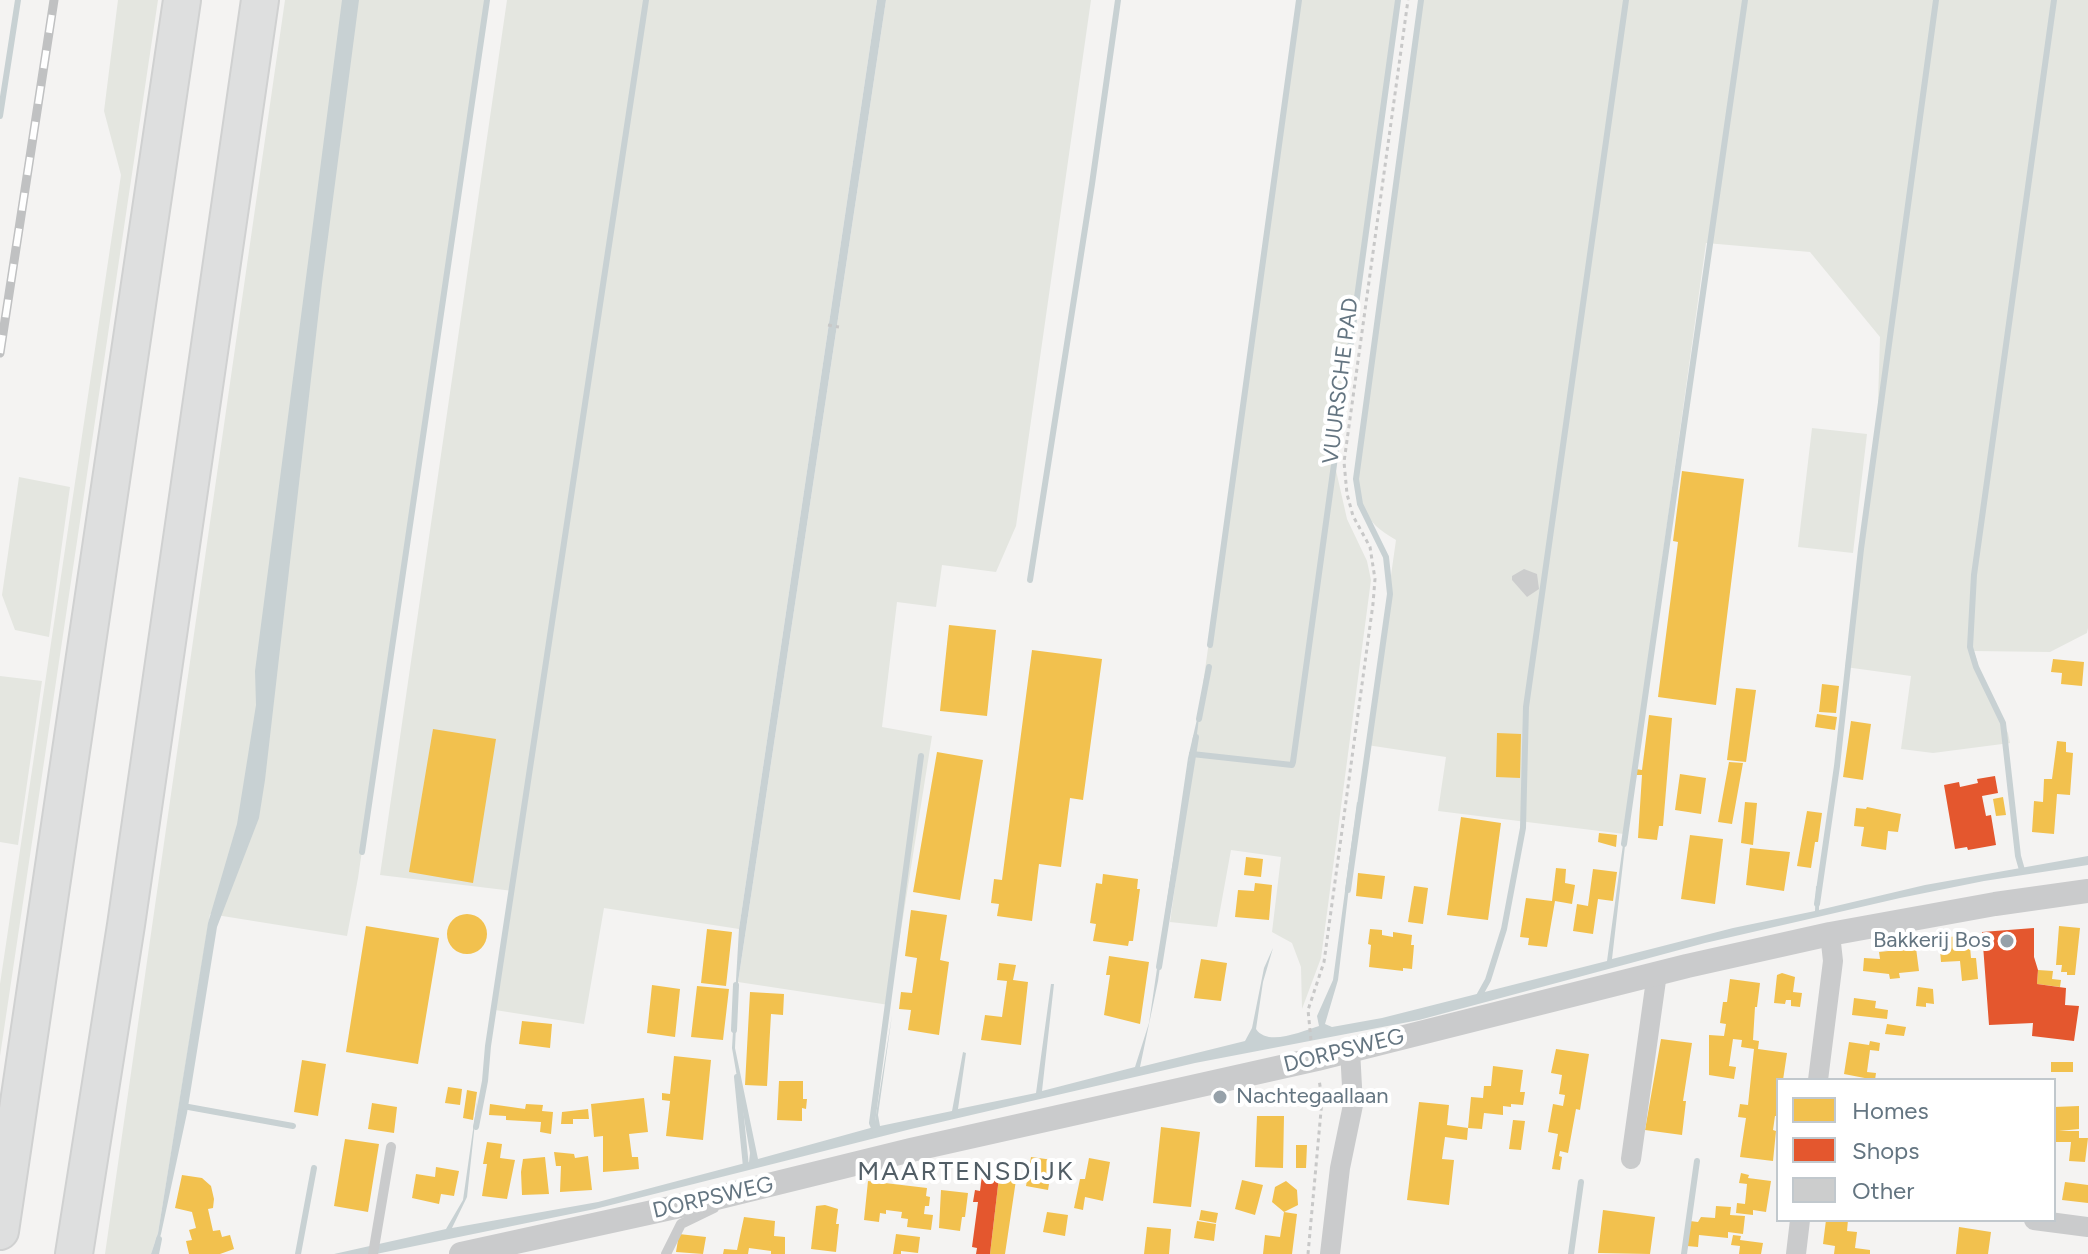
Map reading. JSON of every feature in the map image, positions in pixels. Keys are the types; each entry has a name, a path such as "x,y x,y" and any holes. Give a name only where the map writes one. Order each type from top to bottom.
{"highway":[{"path":"0,1231 182,0"},
{"path":"75,1251 260,0"}],"street":[{"name":"DORPSWEG","path":"461,1254 520,1248 1314,1051 1350,1050 1657,973 1830,934 1995,904 2088,891"},
{"path":"1818,1078 1833,961 1830,934"},
{"path":"1631,1159 1657,973"},
{"path":"1330,1254 1340,1168 1353,1105 1350,1050"},
{"path":"1796,1254 1800,1222"},
{"path":"2049,1222 2088,1227"}],"lane":[{"path":"373,1254 391,1147"},
{"path":"666,1254 681,1224 714,1208 712,1199"}],"path":[{"name":"VUURSCHE PAD","path":"1308,1254 1322,1100 1308,1010 1324,962 1375,579 1370,547 1353,516 1347,494 1344,462 1408,0"},
{"path":"828,325 839,327"}],"shaded area":[{"path":"118,0 158,0 0,1056 0,984 121,175 104,111"},
{"path":"285,0 485,0 358,878 347,936 210,914 158,1233 151,1254 105,1254"},
{"path":"342,0 359,0 322,283 265,780 259,818 217,927 187,1113 161,1234 155,1254 151,1254 158,1233 208,923 237,824 256,705 255,671"},
{"path":"507,0 877,0 739,929 604,908 584,1024 495,1010 513,891 380,875"},
{"path":"877,0 886,0 738,982 735,1048 758,1159 874,1127 892,1015 878,1115 880,1126 952,1111 963,1052 966,1053 958,1109 1036,1093 1051,984 1054,984 1042,1091 1135,1067 1149,1023 1188,758 1201,702 1158,981 1140,1067 1245,1041 1252,1028 1264,968 1273,948 1263,982 1256,1029 1261,1034 1277,1037 1319,1026 1317,1016 1333,980 1357,802 1338,980 1325,1024 1332,1027 1382,1018 1607,961 1624,837 1612,959 1815,911 1816,886 1819,887 1819,910 1925,885 2088,856 2088,865 1900,898 1705,943 1419,1020 1195,1063 911,1129 595,1209 376,1254 334,1254 446,1229 463,1200 478,1095 467,1197 452,1228 598,1202 749,1162 732,1048 739,929"},
{"path":"886,0 1091,0 1016,526 996,572 942,565 936,607 897,602 882,727 932,736 889,1005 738,982"},
{"path":"1298,0 1398,0 1335,466 1347,519 1367,561 1371,580 1321,958 1302,1009 1301,967 1292,943 1272,932 1281,857 1231,850 1217,927 1170,922"},
{"path":"1420,0 2088,0 2088,628 2087,633 2050,652 1974,651 1986,690 2010,743 1933,753 1901,749 1911,676 1845,667 1877,435 1880,337 1810,252 1706,243 1624,834 1438,811 1446,757 1367,745 1396,540 1376,526 1364,511 1357,468"},
{"path":"1812,428 1867,434 1853,553 1798,547"},
{"path":"19,477 70,487 49,637 15,630 2,595"},
{"path":"0,676 42,681 18,845 0,842"}],"building: Homes":[{"path":"1682,471 1744,479 1716,705 1658,697 1678,542 1673,541"},
{"path":"949,625 996,630 987,716 940,711"},
{"path":"1032,650 1102,659 1083,800 1070,798 1061,867 1039,864 1032,921 997,916 999,904 991,903 994,879 1002,880"},
{"path":"2053,659 2084,662 2082,686 2061,684 2062,673 2051,672"},
{"path":"1822,684 1839,686 1836,713 1819,712"},
{"path":"1736,688 1756,690 1746,762 1727,760"},
{"path":"1817,714 1837,717 1835,730 1815,727"},
{"path":"1649,715 1672,718 1663,826 1659,826 1657,840 1638,838 1642,775 1635,775 1636,769 1642,770"},
{"path":"1851,721 1871,724 1863,780 1843,777"},
{"path":"433,729 496,739 473,883 409,872"},
{"path":"1497,733 1521,734 1520,778 1496,777"},
{"path":"2057,741 2066,742 2066,752 2073,753 2070,795 2057,794 2054,834 2032,832 2034,801 2043,802 2044,779 2052,779"},
{"path":"937,752 983,760 960,900 913,892"},
{"path":"1729,762 1743,763 1732,824 1718,822"},
{"path":"1680,774 1706,778 1701,814 1675,810"},
{"path":"2003,797 2006,815 1996,816 1993,799"},
{"path":"1745,802 1757,803 1753,845 1741,843"},
{"path":"1867,807 1901,814 1898,832 1888,831 1886,850 1861,846 1864,827 1854,826 1856,808"},
{"path":"1807,811 1822,813 1811,868 1797,866"},
{"path":"1461,817 1501,823 1488,920 1447,915"},
{"path":"1599,833 1617,835 1616,847 1598,842"},
{"path":"1690,835 1723,839 1715,904 1681,899"},
{"path":"1750,848 1790,852 1784,891 1746,885"},
{"path":"1246,857 1263,859 1261,877 1244,875"},
{"path":"1556,868 1566,869 1565,883 1575,885 1572,904 1555,901 1547,947 1528,945 1529,938 1520,937 1526,898 1552,901"},
{"path":"1593,869 1617,872 1613,901 1598,899 1593,934 1573,931 1577,904 1588,906"},
{"path":"1358,873 1385,876 1382,899 1356,896"},
{"path":"1103,874 1138,879 1137,889 1140,889 1133,941 1129,941 1128,946 1093,941 1096,924 1090,923 1096,883 1102,884"},
{"path":"1255,883 1272,885 1269,920 1235,917 1238,890 1254,891"},
{"path":"1414,886 1428,888 1423,924 1408,922"},
{"path":"911,910 947,915 940,960 949,962 939,1035 908,1030 911,1010 899,1009 901,992 912,993 917,958 905,956"},
{"path":"467,914 481,920 487,934 481,948 467,954 453,948 447,934 453,920"},
{"path":"366,926 439,938 418,1064 346,1052"},
{"path":"2059,926 2080,928 2075,975 2061,972 2062,965 2056,965"},
{"path":"707,929 732,932 726,986 701,983"},
{"path":"1370,929 1382,930 1382,935 1393,937 1393,932 1412,935 1412,969 1403,968 1403,971 1369,967"},
{"path":"1969,935 1971,958 1976,958 1978,979 1962,981 1960,961 1941,962 1939,938"},
{"path":"1916,948 1919,971 1899,973 1900,978 1890,979 1889,974 1863,971 1864,958 1880,959 1879,952"},
{"path":"1109,956 1149,962 1140,1024 1104,1015 1110,975 1106,975"},
{"path":"1201,959 1227,963 1221,1001 1194,998"},
{"path":"999,963 1016,965 1013,980 1028,982 1021,1045 981,1040 985,1015 1002,1017 1007,981 997,980"},
{"path":"2038,970 2053,971 2052,979 2061,980 2060,987 2037,984"},
{"path":"1782,973 1795,977 1793,992 1802,993 1800,1007 1791,1006 1791,1000 1786,1000 1785,1004 1774,1003 1777,975"},
{"path":"1730,979 1760,983 1753,1040 1759,1041 1758,1049 1787,1053 1783,1078 1776,1078 1773,1161 1740,1157 1746,1118 1738,1117 1740,1104 1748,1105 1754,1049 1741,1047 1742,1040 1733,1039 1729,1066 1736,1067 1734,1079 1709,1075 1709,1035 1724,1036 1726,1024 1720,1023 1723,1002 1727,1002"},
{"path":"652,985 680,989 675,1037 647,1033"},
{"path":"697,986 729,989 723,1040 691,1037"},
{"path":"1918,987 1933,989 1934,1004 1916,1006"},
{"path":"750,992 784,994 783,1015 771,1014 767,1086 745,1085"},
{"path":"1854,998 1876,1001 1875,1008 1888,1010 1887,1019 1852,1015"},
{"path":"522,1021 552,1024 550,1048 519,1044"},
{"path":"1887,1024 1906,1027 1904,1036 1885,1034"},
{"path":"1661,1039 1692,1043 1683,1101 1686,1101 1682,1135 1645,1130"},
{"path":"1870,1041 1880,1043 1879,1051 1870,1050 1867,1072 1876,1073 1875,1078 1844,1074 1849,1042 1869,1045"},
{"path":"1556,1049 1589,1054 1580,1110 1576,1109 1568,1153 1560,1151 1560,1170 1552,1169 1558,1134 1548,1132 1553,1104 1563,1106 1565,1095 1559,1094 1562,1075 1551,1073"},
{"path":"674,1056 711,1060 703,1140 666,1136 670,1101 662,1100 662,1093 670,1094"},
{"path":"302,1060 326,1064 318,1116 294,1112"},
{"path":"2051,1062 2073,1062 2073,1072 2051,1072"},
{"path":"1493,1066 1523,1070 1520,1092 1525,1092 1523,1105 1503,1106 1503,1115 1484,1113 1482,1129 1468,1128 1471,1097 1483,1098 1484,1086 1491,1086"},
{"path":"779,1081 803,1081 803,1099 807,1099 806,1109 802,1108 802,1121 777,1120"},
{"path":"448,1087 462,1089 460,1105 445,1103"},
{"path":"467,1090 477,1092 473,1120 463,1118"},
{"path":"644,1098 648,1132 629,1134 632,1157 638,1157 639,1169 603,1172 603,1136 594,1137 591,1104"},
{"path":"1419,1102 1449,1105 1447,1125 1468,1128 1467,1140 1445,1137 1442,1159 1454,1160 1449,1205 1407,1200"},
{"path":"372,1103 397,1107 394,1133 368,1129"},
{"path":"490,1104 525,1109 526,1104 543,1105 542,1111 553,1112 551,1134 540,1132 541,1122 506,1120 506,1116 489,1115"},
{"path":"2079,1106 2079,1129 2059,1131 2079,1131 2079,1138 2088,1138 2085,1162 2069,1161 2071,1142 2056,1142 2056,1107"},
{"path":"588,1109 589,1119 573,1119 573,1124 561,1124 562,1112"},
{"path":"1257,1116 1284,1116 1283,1168 1255,1167"},
{"path":"1513,1120 1525,1121 1521,1150 1509,1149"},
{"path":"1161,1127 1200,1132 1191,1207 1153,1203"},
{"path":"345,1139 379,1144 368,1212 334,1206"},
{"path":"487,1142 502,1144 500,1158 515,1160 507,1199 482,1196"},
{"path":"1296,1145 1307,1145 1306,1168 1296,1168"},
{"path":"554,1152 574,1154 575,1158 588,1156 592,1190 560,1192 561,1166 556,1166"},
{"path":"545,1157 549,1194 522,1195 523,1159"},
{"path":"1031,1157 1053,1160 1048,1190 1026,1186"},
{"path":"1089,1158 1110,1162 1103,1201 1085,1197 1083,1210 1074,1208 1080,1179 1085,1179"},
{"path":"436,1167 459,1171 454,1196 441,1194 439,1204 412,1198 416,1174 435,1177"},
{"path":"1741,1173 1749,1175 1748,1178 1771,1181 1766,1212 1753,1210 1753,1215 1736,1213 1737,1203 1745,1204 1747,1184 1739,1183"},
{"path":"182,1175 202,1178 211,1186 213,1208 208,1209 213,1231 220,1230 222,1237 230,1235 234,1249 220,1254 189,1254 186,1241 192,1240 189,1230 196,1228 192,1212 175,1208"},
{"path":"999,1177 1016,1180 1005,1254 990,1254"},
{"path":"1242,1180 1263,1185 1255,1215 1235,1209"},
{"path":"868,1181 927,1188 929,1206 925,1206 924,1214 933,1215 931,1230 907,1227 908,1219 901,1218 902,1212 886,1210 886,1214 880,1213 879,1222 864,1220"},
{"path":"1286,1181 1297,1190 1298,1205 1284,1212 1272,1202 1275,1187"},
{"path":"2065,1182 2088,1185 2088,1203 2062,1200"},
{"path":"941,1190 968,1193 960,1231 939,1228"},
{"path":"816,1206 838,1209 836,1252 811,1249"},
{"path":"1716,1206 1731,1207 1730,1215 1745,1216 1743,1234 1728,1232 1728,1238 1699,1235 1698,1247 1687,1246 1690,1221 1698,1222 1701,1217 1715,1218"},
{"path":"1201,1210 1218,1213 1216,1223 1199,1220"},
{"path":"1603,1210 1655,1217 1650,1254 1598,1253"},
{"path":"1047,1212 1068,1215 1065,1236 1043,1232"},
{"path":"1284,1212 1297,1214 1292,1254 1263,1254 1265,1235 1280,1237"},
{"path":"744,1217 775,1221 774,1236 785,1237 785,1254 749,1248 748,1254 723,1254 724,1249 737,1250"},
{"path":"1197,1221 1216,1224 1214,1241 1194,1238"},
{"path":"1826,1222 1848,1222 1847,1231 1857,1232 1855,1248 1870,1250 1870,1254 1834,1254 1835,1246 1823,1244"},
{"path":"1147,1227 1171,1229 1169,1254 1144,1254"},
{"path":"1959,1227 1991,1232 1988,1254 1956,1254"},
{"path":"679,1234 706,1237 703,1254 676,1252"},
{"path":"896,1234 920,1237 918,1253 901,1251 901,1254 893,1254"},
{"path":"1733,1235 1741,1236 1740,1240 1763,1243 1761,1254 1739,1254 1740,1246 1731,1245"}],"building: Shops":[{"path":"1995,776 1998,793 1982,796 1986,816 1991,815 1996,845 1955,849 1944,785 1959,782 1960,787 1978,783 1977,779"},
{"path":"2034,928 2037,984 2066,988 2065,1005 2079,1006 2074,1041 2032,1036 2033,1023 1989,1025 1982,932"},
{"path":"982,1175 999,1177 990,1254 976,1254 977,1248 972,1247 978,1202 973,1202 975,1190 980,1191"}],"building: Other":[{"path":"1524,569 1537,574 1539,589 1527,597 1512,580 1512,576"}],"waterway":[{"path":"0,116 18,0"},
{"path":"362,852 487,0"},
{"path":"476,1127 646,0"},
{"path":"1030,580 1118,0"},
{"path":"1210,645 1299,0"},
{"path":"1192,754 1292,765 1293,762 1398,0"},
{"path":"1348,890 1390,594 1386,557 1360,504 1356,479 1421,0"},
{"path":"1478,998 1488,980 1504,929 1523,828 1526,707 1626,0"},
{"path":"1624,844 1745,0"},
{"path":"1817,904 1837,766 1861,549 1936,0"},
{"path":"2022,870 2003,723 1976,667 1970,647 1974,575 2054,0"},
{"path":"1199,719 1209,667"},
{"path":"1159,967 1196,737"},
{"path":"875,1130 872,1123 921,756"},
{"path":"734,1030 736,985"},
{"path":"737,1077 746,1167"},
{"path":"183,1106 293,1126"},
{"path":"1684,1254 1697,1161"},
{"path":"298,1254 314,1168"},
{"path":"1571,1254 1581,1182"},
{"path":"156,1254 159,1239"}],"railway":[{"path":"0,353 54,0"}],"place":[{"name":"Bakkerij Bos","path":"2007,941"},
{"name":"Nachtegaallaan","path":"1220,1097"}],"district":[{"name":"MAARTENSDIJK","path":"966,1172"}]}
